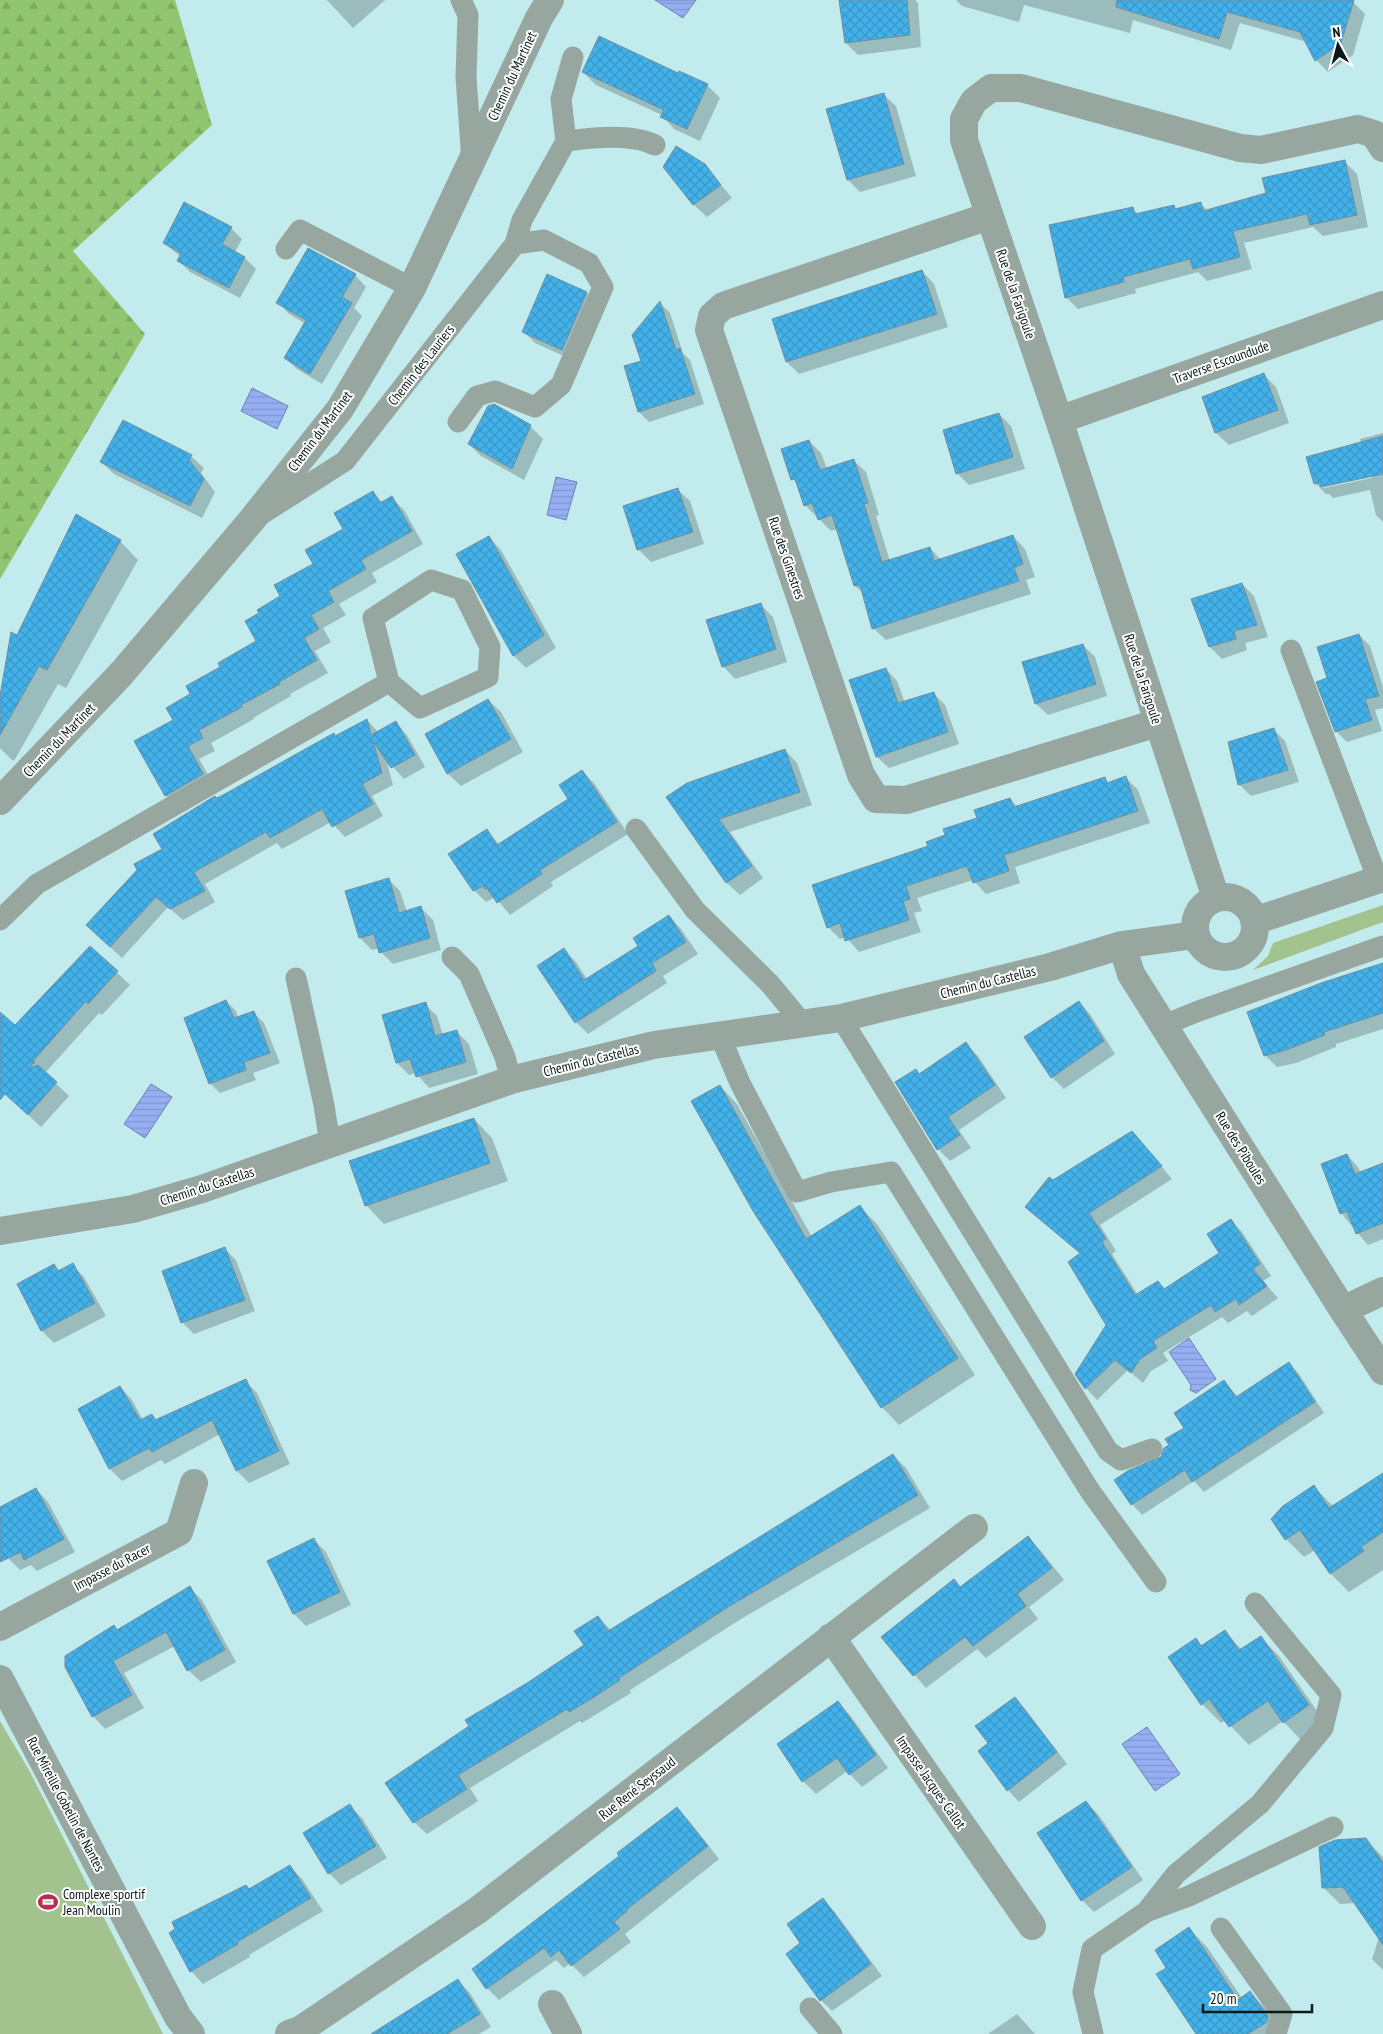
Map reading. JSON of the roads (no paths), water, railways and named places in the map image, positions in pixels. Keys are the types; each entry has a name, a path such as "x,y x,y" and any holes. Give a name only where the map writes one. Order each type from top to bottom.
{"street":[{"name":"Chemin du Martinet","path":"0,801 121,674 251,521 340,409 412,288 539,18 550,0"},
{"name":"Rue de la Farigoule","path":"1216,898 1059,420 964,140 964,119 974,101 991,88 1021,88 1240,148 1261,150 1358,129 1374,134 1383,148"},
{"name":"Rue des Ginestres","path":"989,216 723,306 712,316 709,330 861,775 876,799 906,800 1157,723"},
{"name":"Traverse Escoundude","path":"1059,420 1383,305"},
{"path":"1254,921 1380,879"},
{"path":"1229,897 1240,901 1250,910 1254,921 1254,932 1250,943 1242,952 1232,956 1220,957 1208,953 1200,945 1195,935 1194,923 1198,912 1206,903 1216,898 1229,897"},
{"name":"Chemin du Castellas","path":"0,1231 133,1209 202,1189 511,1080 654,1044 841,1018 1050,967 1122,946 1195,935"},
{"name":"Rue des Piboules","path":"1122,946 1131,974 1383,1371"},
{"path":"1343,1310 1383,1291"},
{"name":"Impasse du Racer","path":"0,1627 179,1532 194,1483"},
{"name":"Rue René Seyssaud","path":"289,2034 300,2030 478,1910 974,1528"},
{"name":"Impasse Jacques Callot","path":"831,1638 1032,1926"},
{"name":"Rue Mireille Gobelin de Nantes","path":"0,1678 178,2017 191,2034"},
{"path":"552,2004 568,2034"}],"lane":[{"path":"461,0 468,15 466,78 472,162"},
{"path":"458,422 477,396 495,391 536,406 561,385 603,287 589,263 544,240 515,244 522,220 566,141 561,99 573,57"},
{"path":"566,141 596,138 643,140 655,145"},
{"path":"286,249 300,230 412,288"},
{"name":"Chemin des Lauriers","path":"251,521 345,461 515,244"},
{"path":"431,580 462,590 490,647 488,677 420,708 389,682 373,618 431,580"},
{"path":"1291,650 1380,879"},
{"path":"0,920 37,884 389,682"},
{"path":"636,829 695,910 770,984 803,1024"},
{"path":"1164,1025 1383,946"},
{"path":"452,957 469,974 505,1057 511,1080"},
{"path":"296,978 324,1105 330,1144"},
{"path":"841,1018 1108,1451 1121,1460 1152,1449"},
{"path":"720,1036 740,1084 797,1192 831,1182 892,1172 1090,1491 1156,1582"},
{"path":"1146,1912 1176,1874 1260,1804 1323,1728 1330,1695 1255,1602"},
{"path":"1093,2034 1084,1992 1092,1949 1146,1912 1190,1896 1334,1826"},
{"path":"1221,1928 1282,2014 1276,2034"},
{"path":"810,2008 832,2034"}],"water":[{"path":"655,0 696,0 683,18"},
{"path":"252,388 288,406 277,429 241,411"},
{"path":"556,477 577,482 566,520 547,515"},
{"path":"151,1084 172,1097 145,1138 124,1124"},
{"path":"1189,1338 1216,1379 1196,1393 1190,1390 1191,1385 1169,1352"},
{"path":"1147,1727 1180,1774 1155,1791 1122,1744"}],"place":[{"name":"Complexe sportif Jean Moulin","path":"48,1902"}]}
